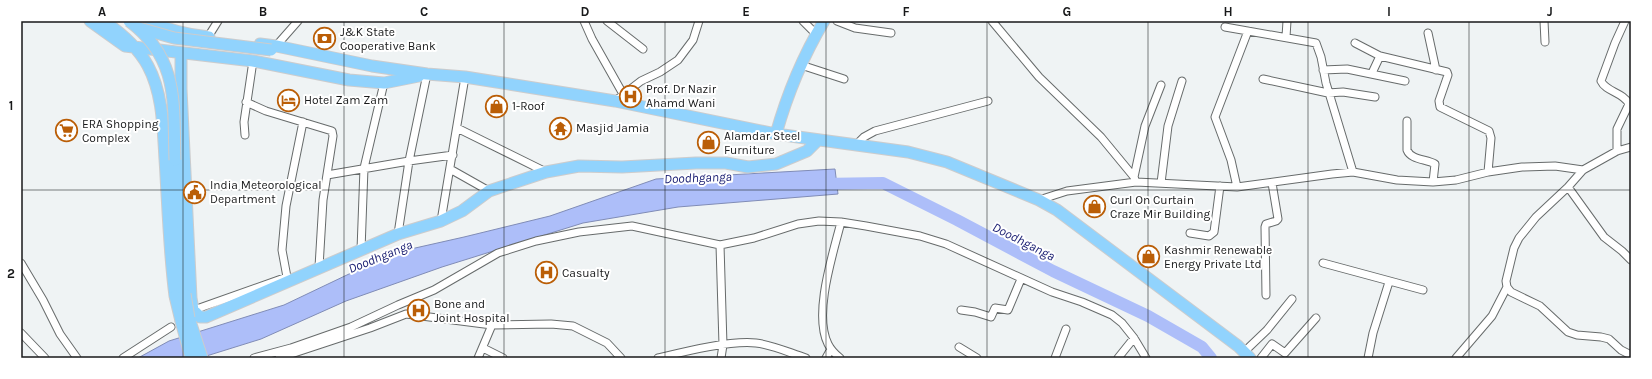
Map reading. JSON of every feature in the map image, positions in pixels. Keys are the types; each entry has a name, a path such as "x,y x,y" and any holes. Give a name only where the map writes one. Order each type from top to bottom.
{"main road":[{"path":"90,21 125,46 136,48 253,61 349,80 384,83 427,74"},
{"path":"104,21 123,34 136,48 148,66 158,94 162,120 170,254 180,295 202,358"},
{"path":"129,21 154,44 168,71 170,81 173,107 179,237 180,295 176,324 191,358"},
{"path":"149,21 159,26 208,37 273,48 363,69 372,66 619,97 776,134 908,152 947,162 1039,200 1057,210 1238,346 1247,355"},
{"path":"776,134 780,118 801,65 824,21"},
{"path":"138,28 180,39 273,48"},
{"path":"221,39 221,58"},
{"path":"179,53 175,67 185,226 179,237"},
{"path":"179,53 191,311 200,317 206,317 398,234 441,221 462,211 489,191 546,172 579,166 622,167 726,163 748,167 776,164 807,151 818,140"}],"street":[{"path":"208,37 218,21"},
{"path":"273,48 298,21"},
{"path":"584,21 619,97 641,81 660,72 678,60 693,40 699,21"},
{"path":"607,21 643,49"},
{"path":"803,21 816,34"},
{"path":"838,21 855,28 890,32"},
{"path":"992,21 1039,77 1101,137 1135,179"},
{"path":"1286,37 1287,21"},
{"path":"1544,21 1545,42"},
{"path":"1617,151 1617,129 1627,111 1629,104 1623,96 1604,86 1600,81 1625,21"},
{"path":"1225,27 1316,43 1324,70 1328,92 1353,172"},
{"path":"1237,187 1231,160 1215,117 1248,32"},
{"path":"1428,33 1436,70"},
{"path":"1354,43 1380,56 1436,70 1446,70 1448,75 1439,101 1440,107 1487,129 1490,133 1491,138 1488,172"},
{"path":"1372,73 1380,56"},
{"path":"245,135 244,122 246,102 253,61"},
{"path":"801,65 844,79"},
{"path":"1324,70 1341,69 1372,73 1405,81"},
{"path":"398,234 409,160 427,74"},
{"path":"441,221 465,77"},
{"path":"1263,79 1328,92 1343,92 1374,97"},
{"path":"1161,182 1168,126 1182,81"},
{"path":"360,250 364,168 384,83"},
{"path":"1135,179 1145,126 1161,85"},
{"path":"856,145 864,137 875,131 988,101"},
{"path":"246,102 266,111 328,128 333,132 323,200 319,267"},
{"path":"1407,121 1407,150 1412,156 1435,164 1433,182"},
{"path":"191,311 287,277 282,250 286,206 302,122"},
{"path":"457,128 546,172"},
{"path":"1631,147 1617,151 1583,170 1536,217 1519,238 1514,248 1506,281 1507,287 1514,294 1540,306 1568,332 1577,336 1601,337 1609,339 1621,350 1631,355"},
{"path":"327,175 409,160 453,155"},
{"path":"1039,200 1067,191 1135,179 1237,187 1353,172 1397,180 1433,182 1464,178 1488,172 1538,166 1583,170"},
{"path":"450,169 489,191"},
{"path":"1266,295 1265,228 1266,224 1278,219 1272,183"},
{"path":"1190,233 1209,236 1214,232 1220,186"},
{"path":"1568,186 1604,237 1631,260"},
{"path":"254,358 291,348 351,327 379,313 434,290 498,253 536,241 579,232 632,226 720,245 754,238 788,226 810,222 841,222 933,240 946,244 1020,279 1112,315 1122,323 1134,338 1146,358"},
{"path":"840,358 831,349 824,333 822,309 841,222"},
{"path":"720,245 723,345 721,358"},
{"path":"21,263 43,300 60,334 77,358"},
{"path":"1323,263 1423,290"},
{"path":"960,310 975,312 991,317 995,308 1008,310 1020,279"},
{"path":"1368,358 1373,333 1389,282"},
{"path":"1456,358 1492,316 1507,287"},
{"path":"1247,355 1292,299"},
{"path":"279,358 365,330 406,314 492,325 551,324 573,326 607,343 621,358"},
{"path":"1261,358 1272,344 1285,353 1316,318"},
{"path":"123,358 176,324"},
{"path":"478,358 492,325"},
{"path":"1055,358 1066,329"},
{"path":"21,333 45,358"},
{"path":"1118,358 1134,338"},
{"path":"658,358 723,345 755,343 806,358"},
{"path":"959,347 976,358"},
{"path":"483,348 503,358"},
{"path":"826,358 831,349"}],"water":[{"path":"835,169 838,194 678,207 583,223 442,267 346,301 261,339 200,358 138,358 169,341 284,305 393,253 550,216 656,179"}],"waterway":[{"name":"Doodhganga","path":"821,184 883,183 1053,271 1148,316 1202,347 1211,358"}],"place":[{"name":"J&K State Cooperative Bank","path":"325,39"},
{"name":"Prof. Dr Nazir Ahamd Wani","path":"630,96"},
{"name":"Hotel Zam Zam","path":"289,100"},
{"name":"1-Roof","path":"496,106"},
{"name":"Masjid Jamia","path":"560,128"},
{"name":"ERA Shopping Complex","path":"67,131"},
{"name":"Alamdar Steel Furniture","path":"709,143"},
{"name":"India Meteorological Department","path":"195,192"},
{"name":"Curl On Curtain Craze Mir Building","path":"1095,207"},
{"name":"Kashmir Renewable Energy Private Ltd","path":"1148,257"},
{"name":"Casualty","path":"546,273"},
{"name":"Bone and Joint Hospital","path":"418,311"}]}
